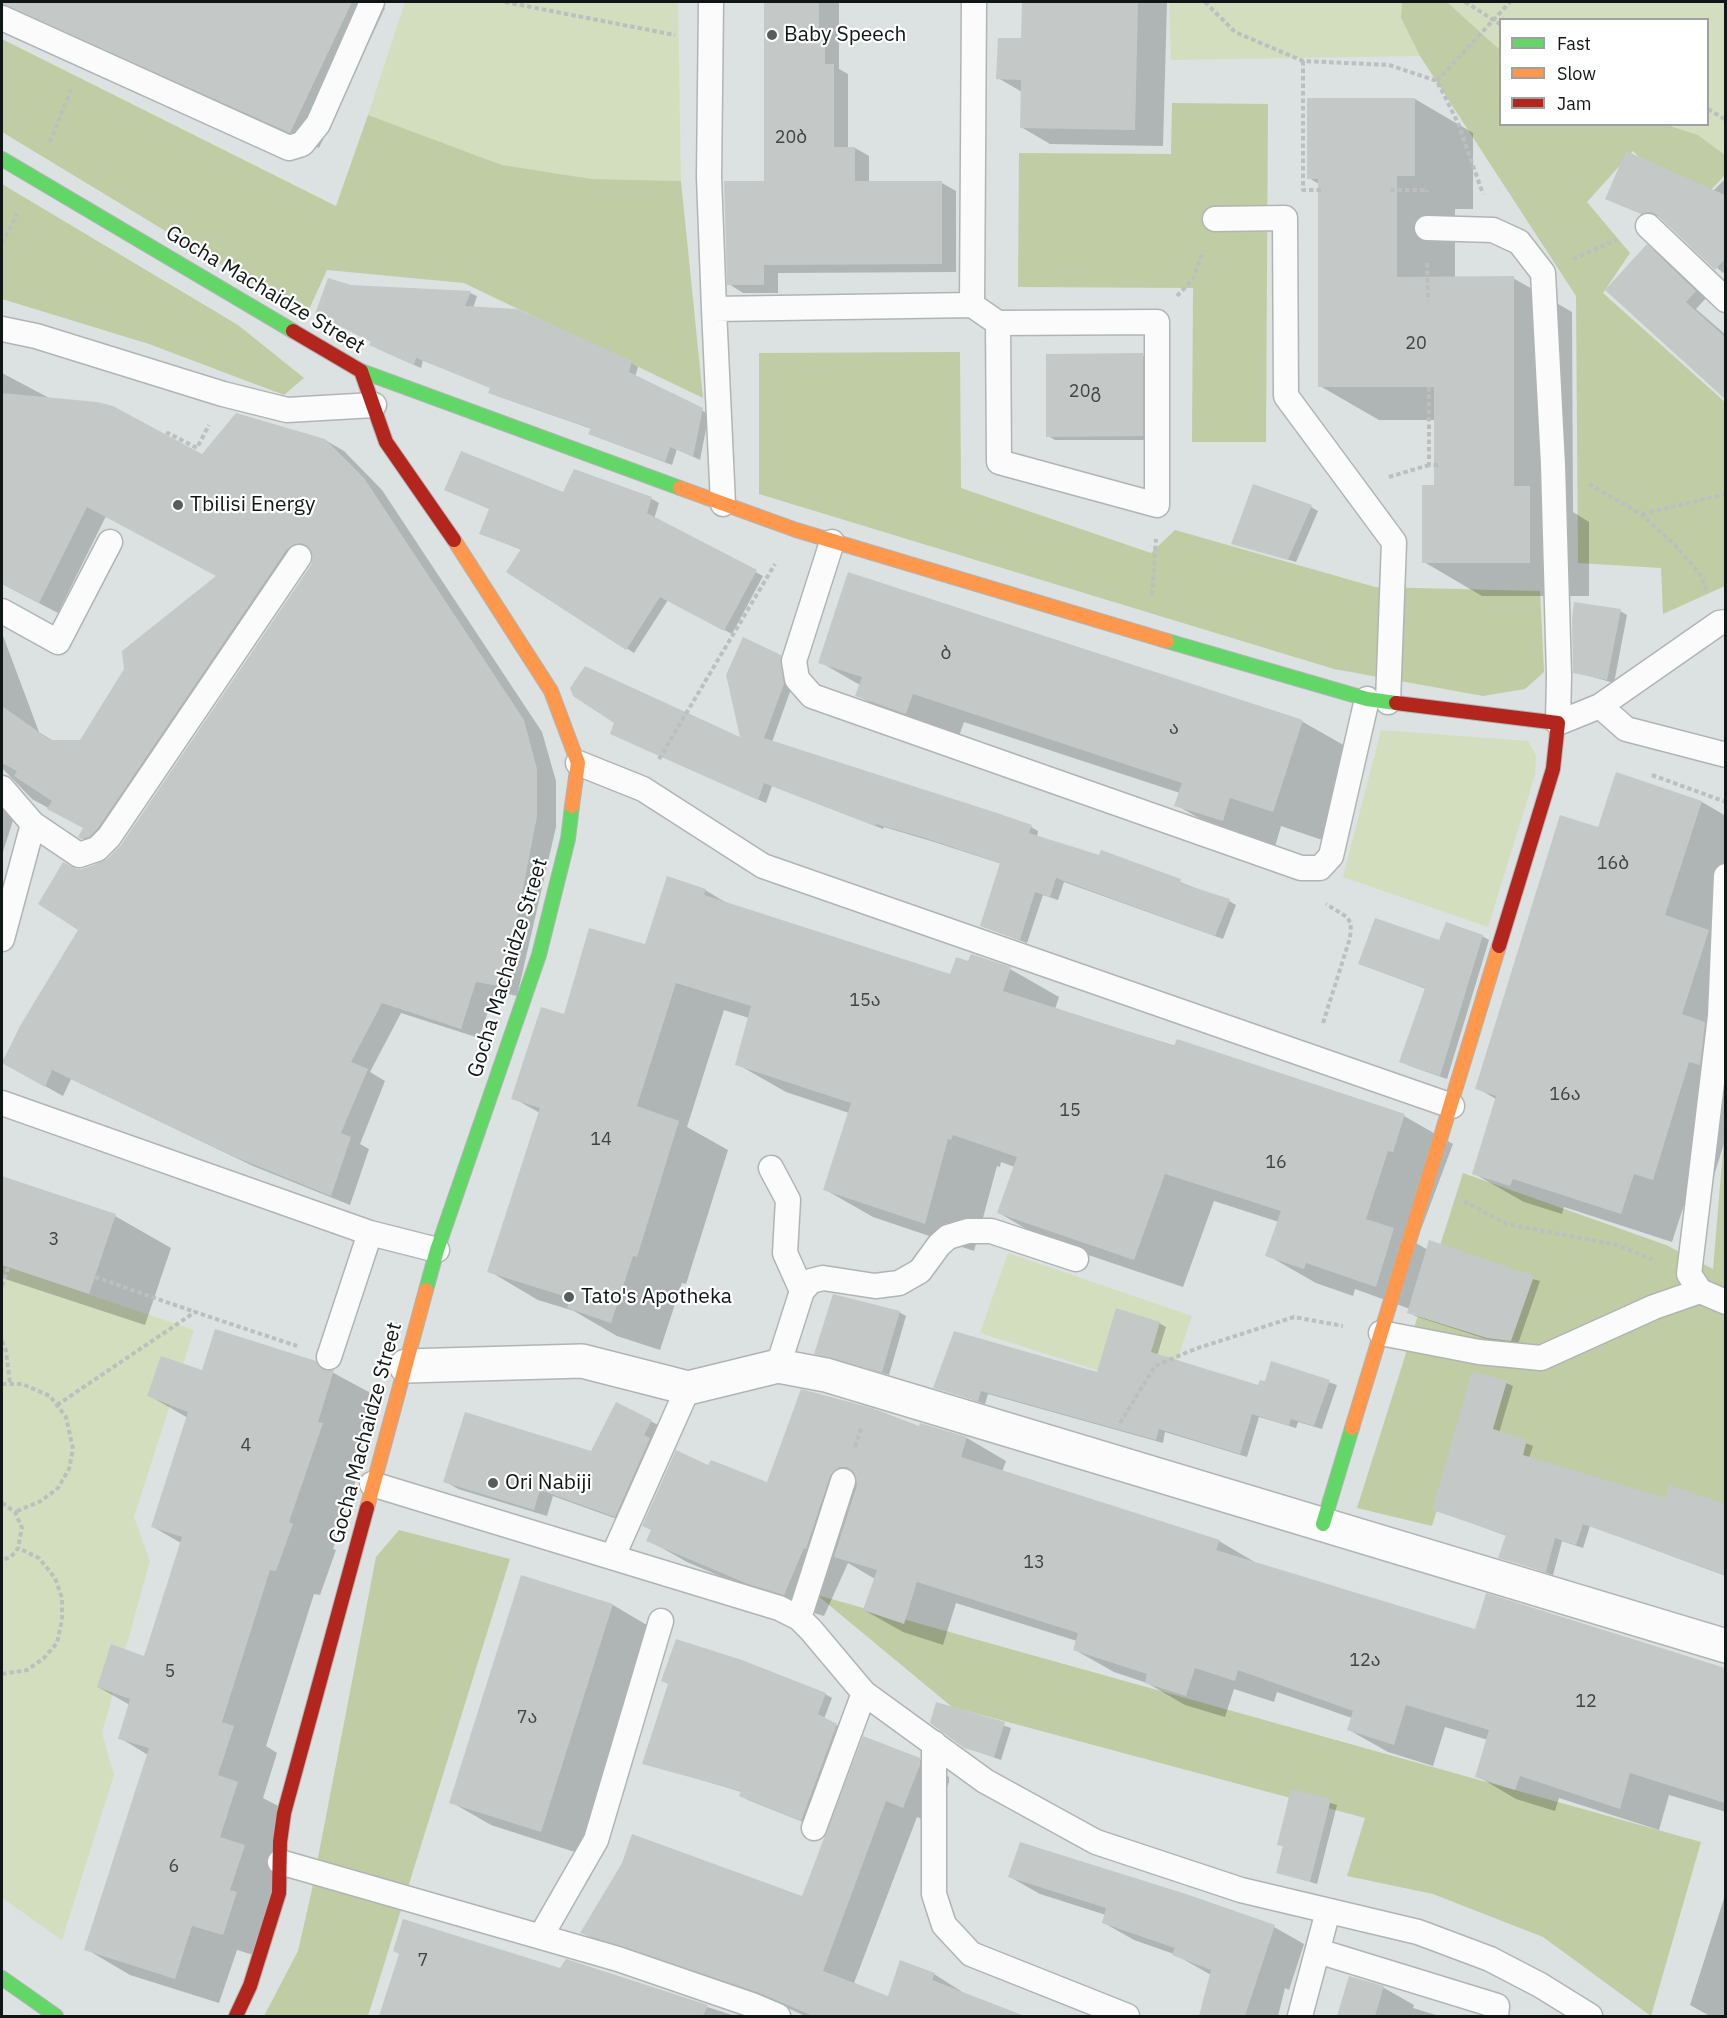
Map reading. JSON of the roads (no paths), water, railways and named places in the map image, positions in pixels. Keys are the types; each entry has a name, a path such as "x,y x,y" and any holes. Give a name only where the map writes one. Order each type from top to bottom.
{"street":[{"name":"Gocha Machaidze Street","path":"2,159 362,371 386,442 429,501 551,691 578,764 568,839 538,955 438,1250 372,1484 342,1606 284,1813 279,1893 268,1936 250,1986 236,2016"},
{"path":"362,371 832,542 1150,636 1377,700 1558,723 1553,769 1323,1524"},
{"path":"406,1366 582,1361 688,1388 778,1366 826,1375 874,1392 1323,1524 1725,1646"},
{"path":"2,1978 57,2016"}],"lane":[{"path":"2,18 289,148 302,144 318,123 372,2"},
{"path":"711,2 710,177 723,504"},
{"path":"972,305 974,2"},
{"path":"832,542 794,661 797,679 812,696 1301,868 1320,868 1330,856 1377,700 1394,542 1286,396 1284,218 1215,219"},
{"path":"1647,226 1725,300"},
{"path":"1427,228 1493,230 1519,242 1543,273 1553,465 1558,723 1600,706 1722,622"},
{"path":"714,309 972,305 998,323 1157,322 1157,505 999,462 998,323"},
{"path":"2,329 36,336 223,394 287,411 374,405"},
{"path":"2,611 58,642 110,543"},
{"path":"2,788 33,824 79,855 97,849 109,837 299,557"},
{"path":"1600,706 1626,729 1725,755"},
{"path":"578,764 643,789 763,866 1452,1106"},
{"path":"2,939 33,824"},
{"path":"1694,1283 1720,1016 1725,876"},
{"path":"2,1103 370,1233 438,1250"},
{"path":"771,1168 788,1200 785,1253 802,1292"},
{"path":"778,1366 802,1292 811,1281 823,1278 875,1286 899,1283 920,1271 939,1245 948,1237 968,1231 992,1231 1076,1259"},
{"path":"329,1357 370,1233"},
{"path":"1694,1283 1725,1302"},
{"path":"1381,1333 1479,1352 1542,1358 1654,1307 1694,1283"},
{"path":"613,1556 688,1388"},
{"path":"799,1618 843,1480"},
{"path":"372,1484 779,1608 799,1618 864,1693 985,1781 1096,1842 1241,1890 1418,1932 1490,1959 1540,1985 1590,2016"},
{"path":"541,1936 596,1840 661,1621"},
{"path":"814,1828 864,1693"},
{"path":"934,1743 934,1894 944,1925 971,1954 1127,2016"},
{"path":"280,1862 630,1963 778,2016"},
{"path":"1300,2016 1328,1911"},
{"path":"1318,1951 1497,2006 1496,2016"}],"place":[{"name":"Baby Speech","path":"772,35"},
{"name":"Tbilisi Energy","path":"178,505"},
{"name":"Tato's Apotheka","path":"569,1297"},
{"name":"Ori Nabiji","path":"493,1483"}]}
